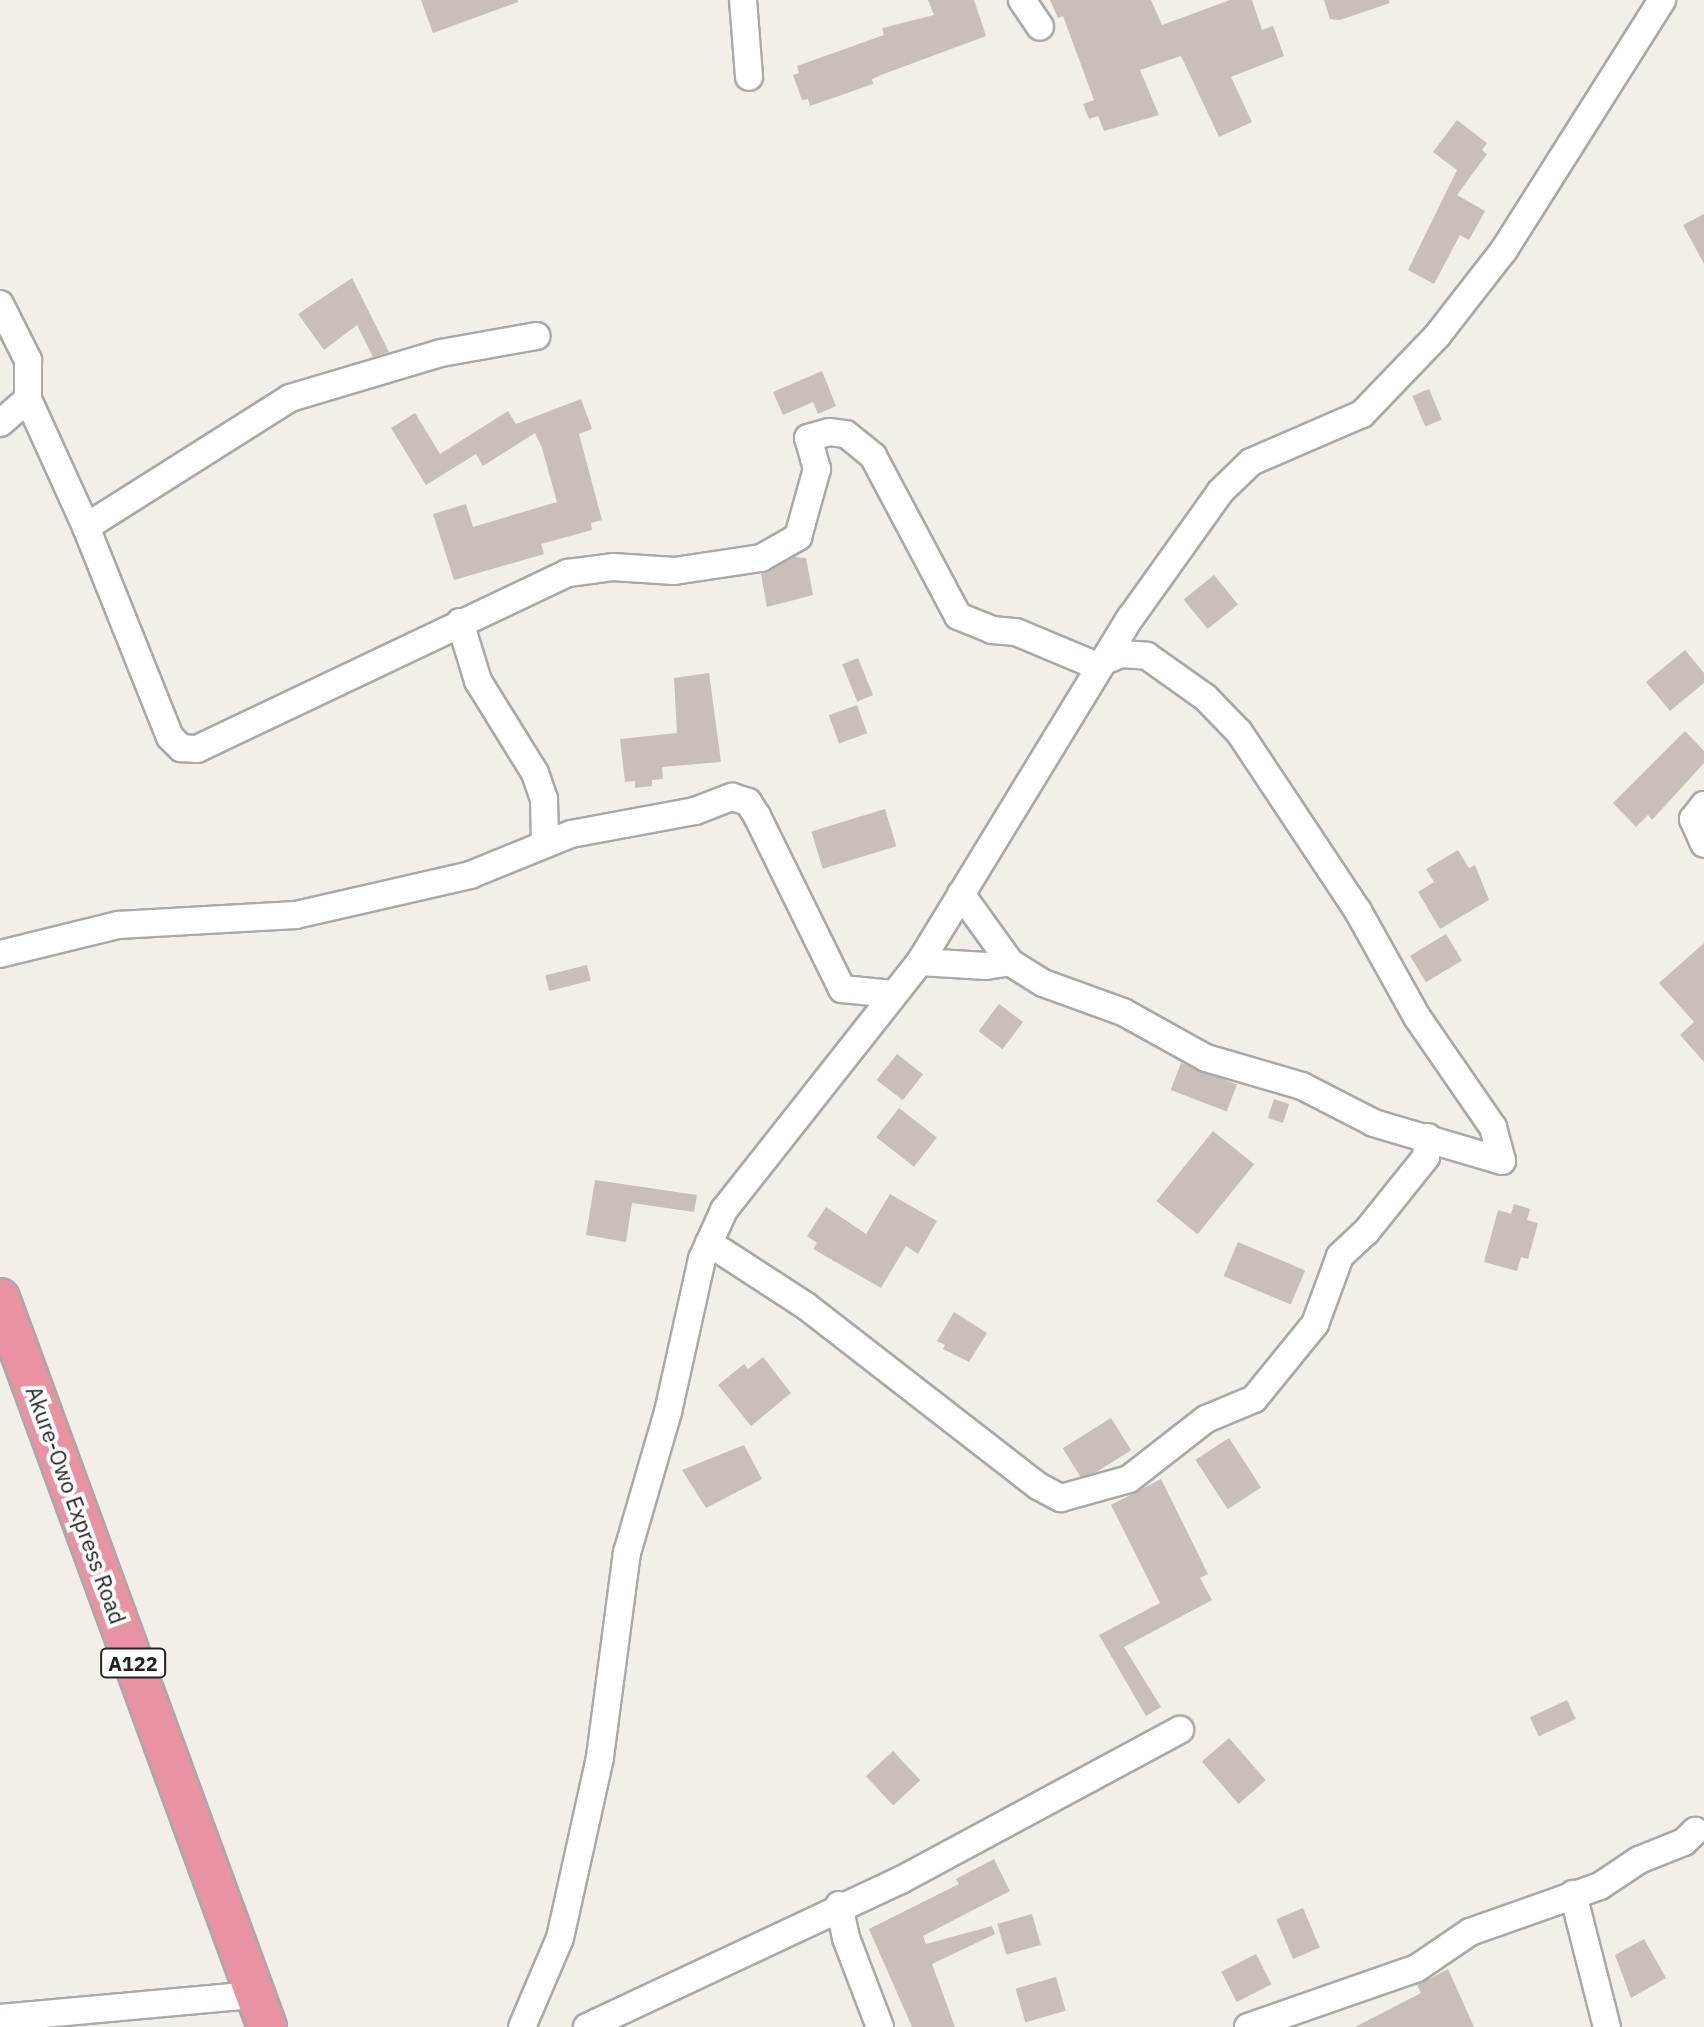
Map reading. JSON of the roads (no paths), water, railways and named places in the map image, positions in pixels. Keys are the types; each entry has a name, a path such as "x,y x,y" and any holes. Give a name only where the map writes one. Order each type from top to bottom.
{"highway":[{"name":"Akure-Owo Express Road","path":"0,1298 261,2011"}],"street":[{"path":"743,0 749,77"},
{"path":"1022,0 1040,27"},
{"path":"522,2027 560,1938 600,1757 627,1553 709,1243 724,1210 920,962 1104,662 1220,492 1251,462 1362,414 1437,336 1504,250 1662,0"},
{"path":"0,304 28,360 28,399 86,527 170,737 181,748 197,749 568,573 613,567 674,571 761,558 798,537 817,469 808,438 829,432 846,434 873,456 958,616 992,630 1016,632 1095,665 1121,654 1147,656 1206,698 1239,732 1358,911 1417,1017 1493,1127 1502,1161 1374,1123 1302,1086 1206,1058 1123,1012 1043,983 1010,962 961,894"},
{"path":"86,527 290,398 441,353 536,336"},
{"path":"0,423 28,399"},
{"path":"460,622 478,681 535,773 544,799 545,843"},
{"path":"0,954 118,925 296,915 470,875 545,843 695,811 732,797 748,802 842,989 859,1038"},
{"path":"1704,805 1693,819 1704,844"},
{"path":"920,962 986,966 1010,962"},
{"path":"842,989 893,994"},
{"path":"709,1243 806,1306 1038,1486 1061,1498 1129,1479 1206,1419 1254,1399 1315,1324 1340,1256 1366,1232 1426,1157 1428,1137"},
{"path":"587,2027 839,1905 901,1880 1180,1730"},
{"path":"1248,2027 1292,2008 1389,1980 1417,1968 1470,1932 1600,1886 1639,1860 1684,1842 1695,1831"},
{"path":"1573,1894 1607,2027"},
{"path":"839,1905 846,1938 880,2027"},
{"path":"0,2018 261,2011"}]}
